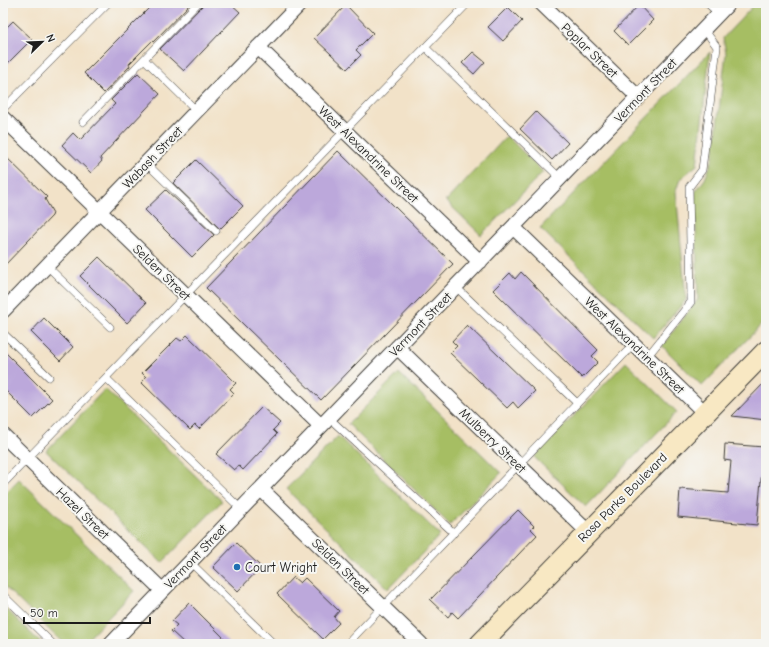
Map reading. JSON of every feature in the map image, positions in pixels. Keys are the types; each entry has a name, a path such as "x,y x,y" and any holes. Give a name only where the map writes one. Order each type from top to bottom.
{"street":[{"name":"Wabash Street","path":"3,311 301,3"},
{"name":"Poplar Street","path":"541,3 638,97"},
{"name":"Vermont Street","path":"119,641 162,590 730,3"},
{"name":"West Alexandrine Street","path":"258,47 480,262"},
{"name":"Selden Street","path":"3,118 186,295 325,422"},
{"name":"West Alexandrine Street","path":"513,227 705,413"},
{"name":"Mulberry Street","path":"397,347 588,532"},
{"name":"Rosa Parks Boulevard","path":"480,644 766,351"},
{"name":"Hazel Street","path":"3,435 162,590"},
{"name":"Selden Street","path":"261,489 421,644"}],"lane":[{"path":"3,109 108,3"},
{"path":"83,122 198,3"},
{"path":"3,484 468,3"},
{"path":"707,3 719,14"},
{"path":"647,357 691,302 689,187 702,170 717,47 704,30"},
{"path":"425,47 560,178"},
{"path":"144,59 197,111"},
{"path":"146,163 216,231"},
{"path":"47,266 110,327"},
{"path":"456,287 577,403"},
{"path":"3,333 49,377"},
{"path":"346,644 634,344"},
{"path":"106,378 241,509"},
{"path":"325,422 454,533"},
{"path":"190,562 274,644"},
{"path":"3,595 53,644"}],"green space":[{"path":"756,3 766,3 766,320 702,386 662,346 698,299 695,192 705,179 713,158 726,53 723,38"},
{"path":"710,52 697,165 680,179 676,191 686,300 653,338 540,228"},
{"path":"507,136 543,172 481,235 445,200 447,200"},
{"path":"626,362 677,412 586,507 534,457"},
{"path":"399,373 501,473 450,525 348,424"},
{"path":"105,389 222,501 162,563 46,451"},
{"path":"338,436 440,535 388,589 286,489"},
{"path":"19,479 134,591 83,644 64,644 3,585 3,495"},
{"path":"3,606 42,644 3,644"}],"building":[{"path":"154,3 191,3 129,64 130,66 104,93 84,73"},
{"path":"203,3 230,3 240,12 184,71 160,49 202,6"},
{"path":"346,5 373,33 356,50 361,55 347,69 314,38"},
{"path":"639,5 653,20 628,45 614,31"},
{"path":"508,7 522,21 503,41 488,27"},
{"path":"13,21 32,39 3,68 3,31"},
{"path":"473,52 485,62 474,74 462,63"},
{"path":"138,73 160,94 100,158 102,161 91,173 62,145 73,133 80,140 115,104 111,100"},
{"path":"536,112 568,143 552,160 520,129"},
{"path":"338,151 453,264 321,400 206,288"},
{"path":"3,154 47,197 45,199 53,213 52,216 3,267"},
{"path":"196,160 243,206 220,229 173,183"},
{"path":"166,190 214,235 192,257 145,210"},
{"path":"99,257 146,303 127,323 80,276"},
{"path":"521,272 598,350 592,356 598,362 582,378 493,290 510,273 515,279"},
{"path":"44,318 73,347 60,361 31,332"},
{"path":"467,325 535,391 518,408 513,402 507,408 450,353 457,346 452,341"},
{"path":"187,335 236,383 230,389 234,393 199,429 195,425 190,430 141,382 146,377 142,373 177,338 181,341"},
{"path":"3,350 52,399 33,418 3,388"},
{"path":"766,381 766,420 732,416"},
{"path":"262,407 280,423 273,430 277,434 243,470 239,466 234,470 216,454"},
{"path":"725,444 764,447 757,525 678,517 680,489 728,493 731,461 724,460"},
{"path":"518,510 534,526 531,529 537,535 458,618 452,612 448,617 430,600"},
{"name":"Court Wright","path":"236,543 261,567 238,591 213,567"},
{"path":"293,577 300,583 305,578 339,611 334,617 339,623 323,639 277,594"},
{"path":"189,603 230,644 185,644 171,631 177,625 172,621"}],"place":[{"name":"Court Wright","path":"237,567"}]}
